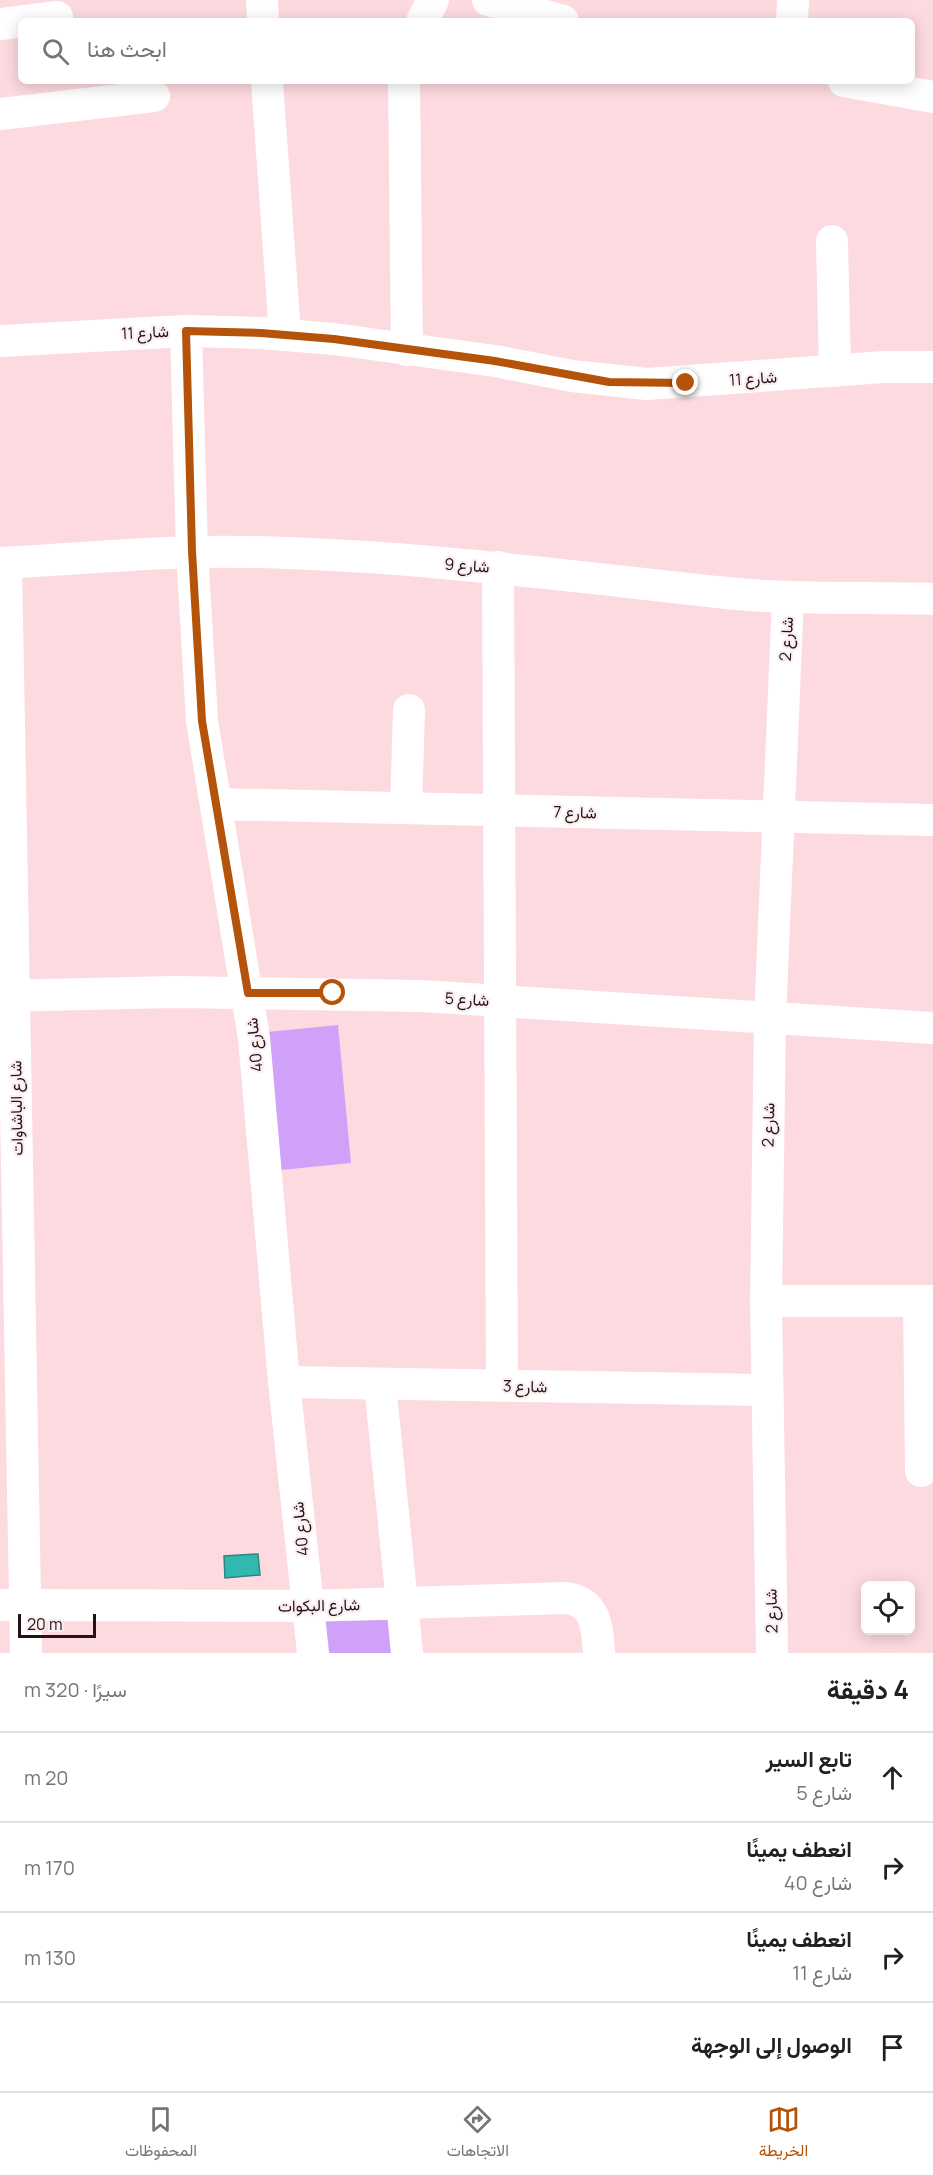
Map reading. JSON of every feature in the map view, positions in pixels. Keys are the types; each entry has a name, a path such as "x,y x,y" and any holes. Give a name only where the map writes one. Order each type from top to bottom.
{"street":[{"path":"262,0 263,18"},
{"path":"424,18 433,0"},
{"path":"488,0 552,18"},
{"path":"792,18 793,0"},
{"path":"49,18 57,17"},
{"path":"0,24 18,22"},
{"path":"267,84 285,335"},
{"path":"404,84 407,350"},
{"path":"861,84 933,97"},
{"path":"0,114 154,96"},
{"path":"832,241 835,371"},
{"name":"شارع 11","path":"0,341 186,331 285,335 495,361 609,382 647,384 835,371 933,367"},
{"name":"شارع 40","path":"186,331 192,551 202,721 248,993 284,1382 313,1653"},
{"name":"شارع 9","path":"3,563 192,551 307,554 498,567 718,592 788,597 933,600"},
{"name":"شارع الباشاوات","path":"3,563 12,1605 26,1653"},
{"path":"498,567 502,1386"},
{"name":"شارع 2","path":"772,1653 766,1390 770,1019 788,597"},
{"path":"406,808 409,710"},
{"name":"شارع 7","path":"216,804 933,820"},
{"name":"شارع 5","path":"7,996 248,993 377,995 500,1000 933,1028"},
{"path":"766,1300 926,1301 921,1471"},
{"name":"شارع 3","path":"284,1382 766,1390"},
{"path":"380,1384 407,1653"},
{"name":"شارع البكوات","path":"12,1605 308,1606 577,1600 586,1605 596,1621 599,1653"}],"shaded area":[{"path":"338,1025 351,1163 281,1170 267,1032"},
{"path":"392,1620 395,1653 320,1653 317,1621"}],"water":[{"path":"258,1554 260,1575 225,1578 224,1556"}],"route":[{"path":"333,993 248,993 235,929 202,721 192,551 186,331 261,333 334,339 495,361 609,382 686,383"}]}
